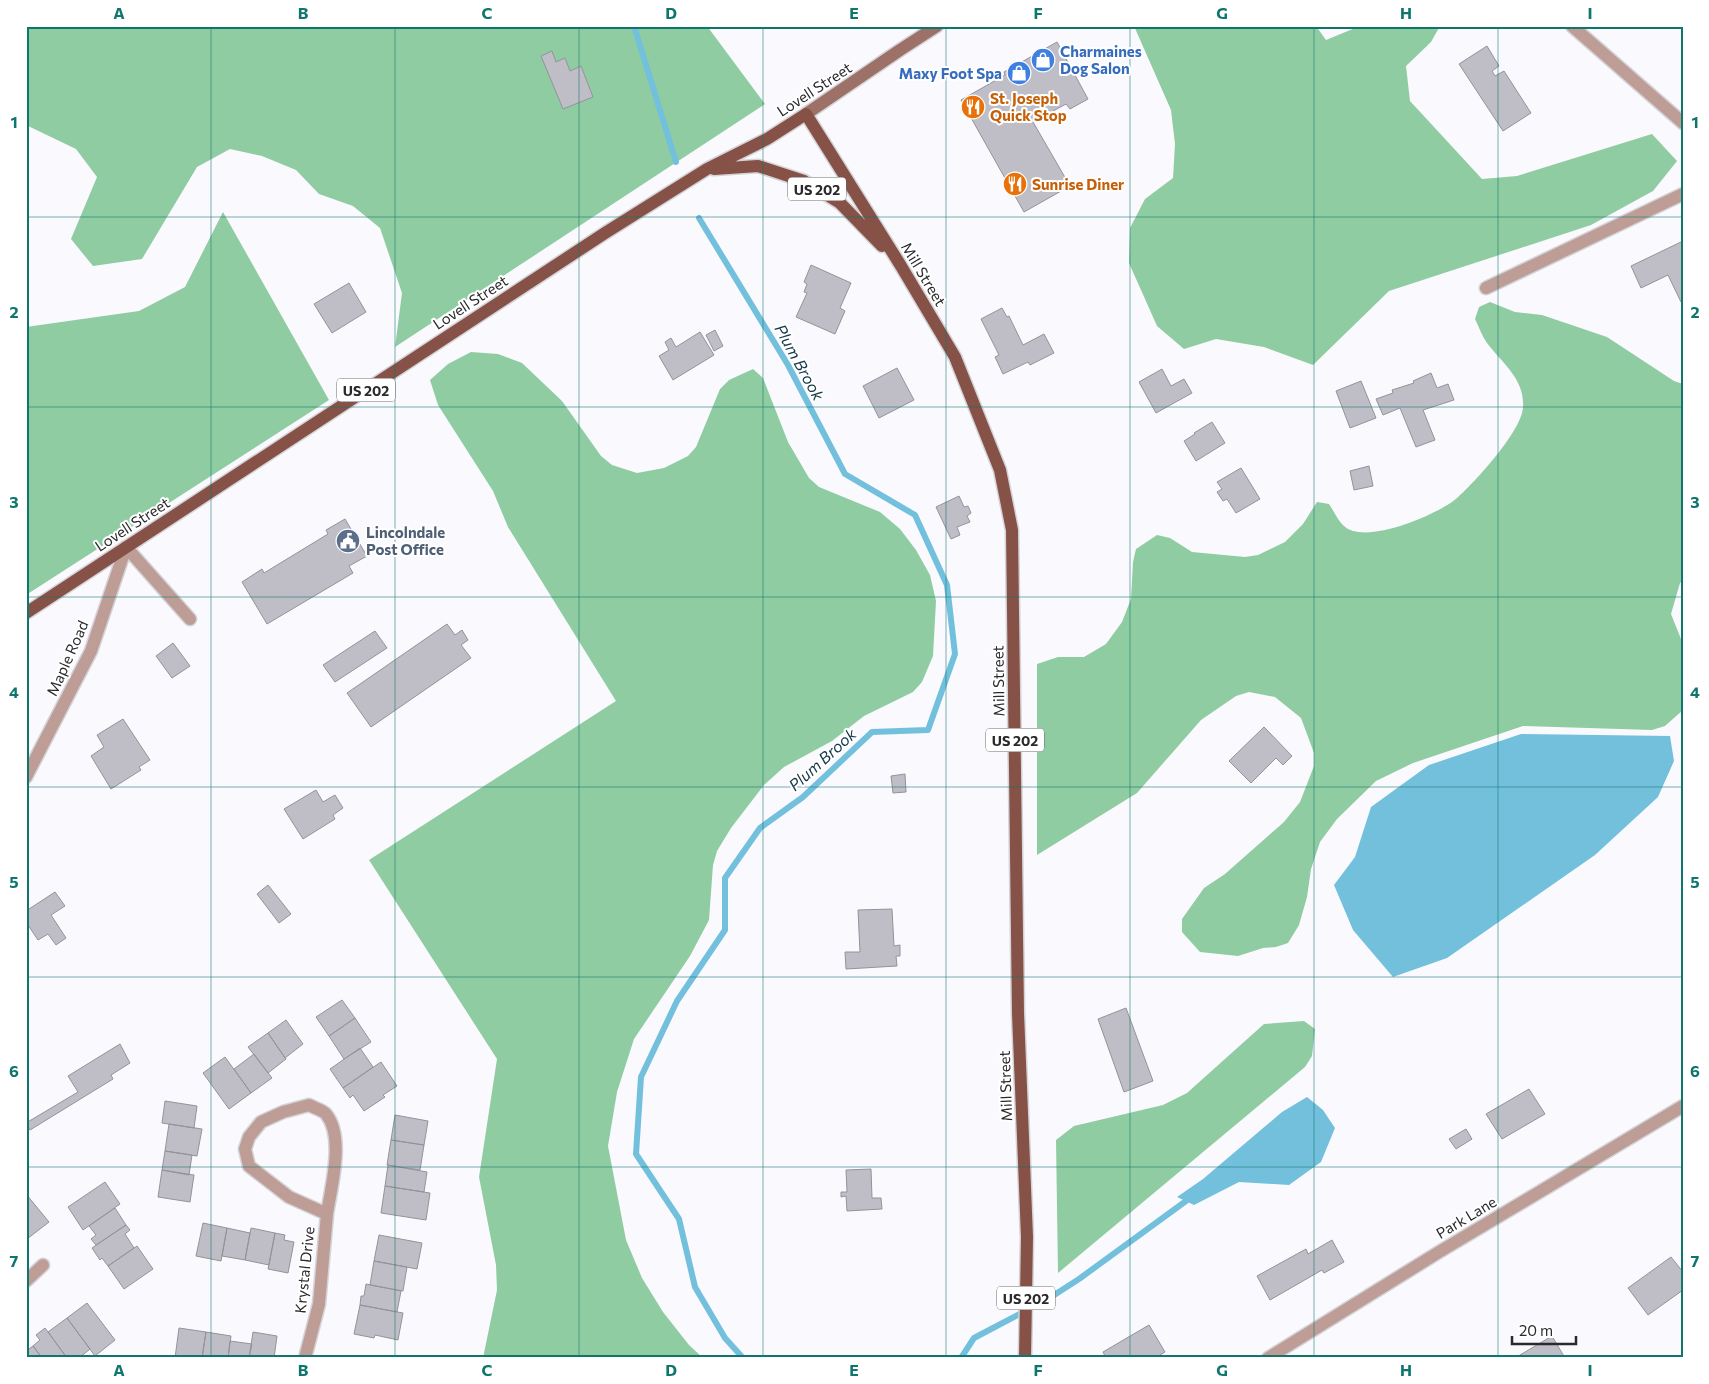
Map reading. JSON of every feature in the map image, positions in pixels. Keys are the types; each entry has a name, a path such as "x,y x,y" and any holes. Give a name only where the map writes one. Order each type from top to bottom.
{"main road":[{"name":"Lovell Street","path":"26,613 597,239 708,169 767,139 806,114"},
{"name":"Mill Street","path":"806,114 901,266 955,357 1000,470 1012,530 1018,1013 1027,1237 1025,1358"},
{"name":"US 202","path":"708,169 758,166 804,181 840,203 901,266"}],"street":[{"name":"Lovell Street","path":"806,114 937,26"},
{"path":"1572,26 1683,123"},
{"path":"1486,288 1683,194"},
{"path":"126,547 190,619"},
{"name":"Maple Road","path":"26,777 92,651 126,547"},
{"name":"Krystal Drive","path":"305,1358 319,1304 327,1214 336,1149 334,1131 326,1113 309,1105 283,1112 261,1122 245,1149 249,1166 288,1197 327,1214"},
{"name":"Park Lane","path":"1268,1358 1472,1232 1683,1106"},
{"path":"26,1281 43,1265"}],"green space":[{"path":"26,26 707,26 765,104 395,347 402,293 380,228 353,206 319,194 296,170 262,156 230,149 197,167 142,259 93,266 71,239 97,177 76,149 26,125"},
{"path":"1134,26 1316,26 1326,40 1360,26 1440,26 1431,42 1406,66 1410,101 1482,179 1517,176 1652,134 1677,161 1653,191 1591,225 1389,291 1313,365 1264,347 1216,339 1184,349 1157,326 1129,263 1130,228 1145,199 1173,178 1175,144 1171,110"},
{"path":"223,212 329,400 26,595 26,327 139,311 185,287"},
{"path":"1490,302 1515,312 1542,315 1607,337 1674,381 1683,384 1683,581 1680,583 1671,614 1683,644 1683,710 1665,726 1652,730 1523,726 1413,763 1376,781 1337,819 1320,842 1311,869 1307,897 1299,925 1288,943 1238,956 1200,952 1182,932 1182,919 1204,888 1225,874 1284,822 1300,802 1314,766 1314,753 1301,718 1275,697 1249,692 1236,696 1201,720 1137,793 1037,855 1037,664 1058,657 1084,657 1106,644 1122,622 1131,599 1133,562 1136,549 1157,535 1170,538 1192,552 1245,557 1258,555 1285,542 1303,524 1317,502 1329,504 1344,526 1354,531 1368,532 1402,526 1435,512 1457,498 1486,469 1496,456 1515,429 1521,417 1523,407 1523,397 1516,380 1487,343 1475,319 1479,307"},
{"path":"471,352 498,354 522,363 562,401 601,456 612,465 637,473 664,468 688,456 696,447 720,389 729,380 753,369 763,378 788,442 809,478 819,487 880,512 900,529 916,550 930,575 936,601 933,656 922,682 913,692 864,716 832,741 784,767 764,785 731,828 717,851 713,865 709,920 690,956 634,1039 617,1092 608,1146 626,1240 642,1278 663,1312 689,1345 703,1358 483,1358 497,1290 496,1265 479,1177 497,1059 369,860 616,701 508,527 493,491 438,405 430,380 448,364"},
{"path":"1304,1021 1315,1029 1312,1056 1305,1067 1058,1273 1056,1140 1074,1126 1163,1105 1187,1093 1264,1024"}],"water":[{"path":"1521,734 1670,736 1674,761 1658,797 1595,855 1447,958 1393,977 1353,930 1334,885 1355,857 1371,807 1429,765"},
{"path":"1307,1097 1323,1110 1335,1128 1321,1162 1289,1185 1239,1182 1194,1205 1177,1197 1203,1179 1282,1112"}],"building":[{"path":"1057,42 1088,99 1070,109 1066,104 1033,122 1070,186 1024,212 961,100 1005,75 1004,72"},
{"path":"1487,46 1499,66 1492,71 1495,76 1504,71 1531,113 1503,131 1459,64"},
{"path":"552,51 556,62 565,58 570,71 581,66 593,97 563,109 541,56"},
{"path":"1683,241 1683,301 1681,302 1668,275 1641,288 1631,266"},
{"path":"811,265 851,283 840,308 845,311 835,334 796,317 807,293 804,292 807,284 804,282"},
{"path":"349,283 366,312 332,333 314,304"},
{"path":"1002,308 1007,317 1009,316 1023,345 1044,334 1054,353 1030,365 1028,362 1003,374 995,357 999,355 981,319"},
{"path":"715,330 723,346 714,351 706,335"},
{"path":"700,332 714,355 673,380 659,356 669,350 665,342 671,338 676,347"},
{"path":"897,368 914,400 879,418 863,386"},
{"path":"1162,369 1171,386 1184,379 1192,393 1156,413 1139,382"},
{"path":"1431,373 1437,388 1448,384 1454,400 1423,410 1435,440 1416,447 1400,408 1383,415 1376,399 1393,393 1392,390 1414,383 1413,381"},
{"path":"1361,381 1376,418 1350,428 1336,391"},
{"path":"1212,422 1225,443 1196,461 1184,441"},
{"path":"1369,466 1373,486 1354,490 1350,471"},
{"path":"1241,468 1260,499 1236,513 1227,499 1223,501 1217,492 1222,489 1217,482"},
{"path":"959,496 964,507 968,506 971,513 967,516 970,522 957,527 960,535 951,539 936,507"},
{"path":"345,519 367,556 349,566 353,573 267,624 242,582 262,569 264,573 328,534 326,530"},
{"path":"447,624 455,635 462,630 468,640 461,645 471,658 371,727 347,693"},
{"path":"375,631 387,648 335,682 323,665"},
{"path":"173,643 190,666 172,678 156,656"},
{"path":"123,719 150,760 139,767 141,770 111,789 91,756 104,747 97,735"},
{"path":"1264,727 1292,756 1283,765 1276,758 1251,783 1229,761"},
{"path":"905,774 906,792 893,793 891,776"},
{"path":"316,790 323,802 335,795 343,808 333,815 335,819 303,839 284,809"},
{"path":"268,885 291,914 279,923 257,894"},
{"path":"55,892 65,906 51,915 66,938 56,945 48,934 38,940 26,922 26,911"},
{"path":"892,909 894,946 900,945 900,956 896,956 897,966 846,969 845,952 860,952 858,910"},
{"path":"342,1000 355,1018 329,1036 316,1017"},
{"path":"1126,1008 1153,1081 1124,1092 1098,1019"},
{"path":"355,1018 371,1042 344,1059 329,1036"},
{"path":"286,1020 303,1044 285,1058 268,1033"},
{"path":"268,1033 286,1059 268,1073 248,1047"},
{"path":"120,1044 130,1063 111,1075 113,1079 30,1130 26,1123 78,1092 68,1076"},
{"path":"360,1048 373,1067 343,1088 330,1069"},
{"path":"254,1054 272,1078 251,1093 234,1069"},
{"path":"225,1057 251,1093 229,1109 203,1073"},
{"path":"381,1062 397,1086 383,1095 385,1097 364,1111 353,1095 350,1098 343,1088"},
{"path":"1529,1089 1545,1114 1502,1139 1486,1114"},
{"path":"165,1101 197,1106 194,1128 162,1123"},
{"path":"395,1115 428,1121 424,1145 391,1140"},
{"path":"169,1124 202,1129 197,1156 165,1151"},
{"path":"1466,1129 1472,1139 1456,1149 1449,1139"},
{"path":"391,1140 424,1145 420,1170 387,1165"},
{"path":"165,1151 192,1155 189,1175 162,1170"},
{"path":"388,1165 427,1172 424,1192 385,1186"},
{"path":"871,1169 872,1198 881,1198 882,1209 847,1211 846,1196 841,1197 841,1192 847,1192 846,1170"},
{"path":"162,1170 194,1175 190,1202 158,1197"},
{"path":"105,1182 120,1204 83,1230 68,1207"},
{"path":"385,1186 430,1193 426,1220 381,1213"},
{"path":"26,1194 49,1222 27,1239 26,1238"},
{"path":"115,1208 126,1225 96,1245 91,1239 96,1235 89,1226"},
{"path":"203,1223 227,1228 221,1261 196,1256"},
{"path":"126,1225 130,1230 125,1234 134,1248 108,1266 102,1258 100,1260 92,1248"},
{"path":"227,1228 250,1233 245,1260 222,1256"},
{"path":"251,1228 275,1233 269,1265 245,1260"},
{"path":"275,1233 285,1235 284,1240 294,1242 288,1273 268,1269"},
{"path":"379,1235 422,1243 417,1269 374,1261"},
{"path":"1332,1240 1344,1262 1324,1273 1322,1270 1270,1300 1257,1276 1306,1249 1308,1254"},
{"path":"137,1246 153,1269 124,1289 108,1266"},
{"path":"1671,1257 1683,1272 1683,1290 1648,1315 1628,1288"},
{"path":"374,1261 407,1267 403,1291 370,1285"},
{"path":"366,1284 401,1291 397,1312 360,1305 361,1296 364,1296"},
{"path":"87,1303 115,1340 95,1356 67,1318"},
{"path":"360,1305 403,1313 398,1340 375,1335 374,1338 354,1334"},
{"path":"67,1318 90,1349 79,1358 67,1358 48,1332"},
{"path":"1149,1325 1165,1352 1155,1358 1106,1358 1103,1352"},
{"path":"45,1328 67,1358 42,1358 33,1346 40,1340 36,1335"},
{"path":"179,1328 206,1332 202,1358 175,1358"},
{"path":"206,1332 231,1336 228,1358 202,1358"},
{"path":"253,1332 277,1336 274,1358 249,1358"},
{"path":"1552,1336 1565,1358 1515,1358"},
{"path":"230,1341 252,1344 249,1358 228,1358"},
{"path":"33,1346 42,1358 26,1358 26,1351"}],"waterway":[{"name":"Plum Brook","path":"634,26 676,162"},
{"name":"Plum Brook","path":"699,218 788,365 845,474 915,515 947,585 955,654 928,730 872,732 803,797 760,828 725,878 725,930 677,1001 641,1077 636,1154 679,1219 695,1287 725,1338 743,1358"},
{"path":"961,1358 974,1338 1048,1299 1079,1279 1186,1201"}],"place":[{"name":"Charmaines Dog Salon","path":"1043,60"},
{"name":"Maxy Foot Spa","path":"1019,73"},
{"name":"St. Joseph Quick Stop","path":"973,107"},
{"name":"Sunrise Diner","path":"1015,184"},
{"name":"Lincolndale Post Office","path":"348,541"}]}
